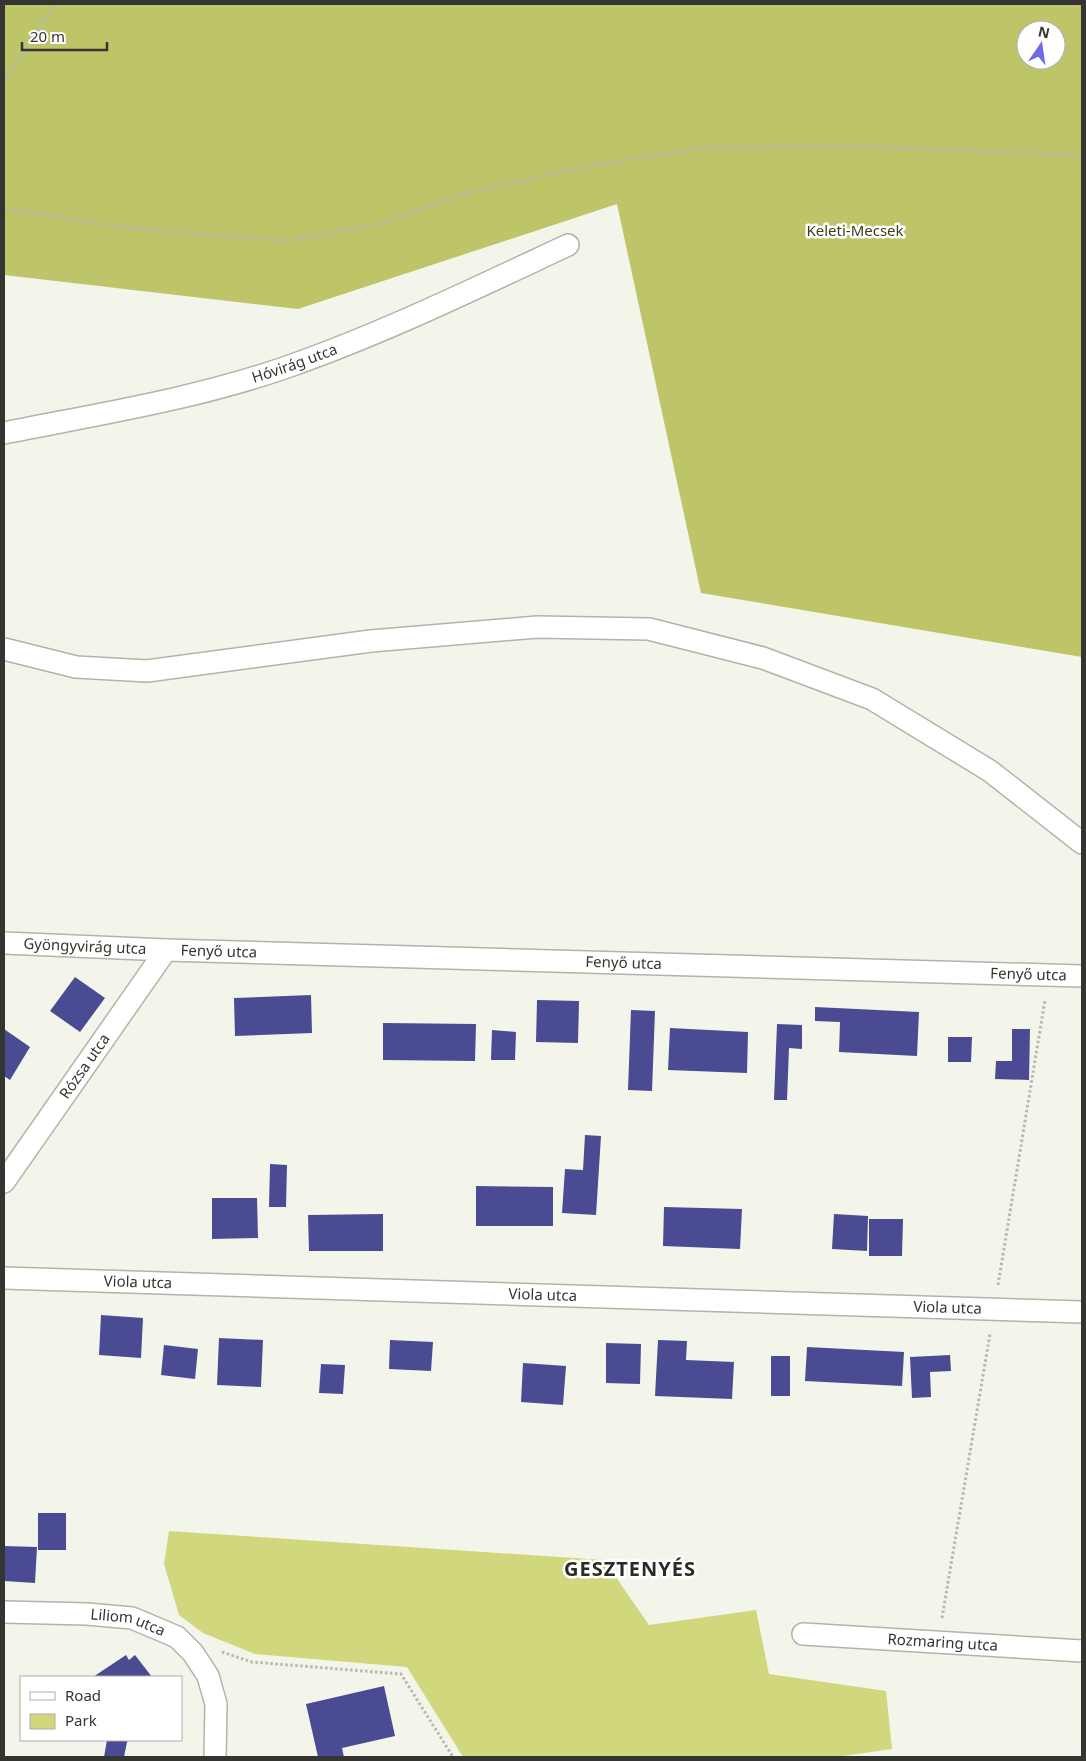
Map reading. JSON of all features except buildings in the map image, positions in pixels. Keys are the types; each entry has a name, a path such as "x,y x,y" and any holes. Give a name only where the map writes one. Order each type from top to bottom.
{"street":[{"name":"Hóvirág utca","path":"4,433 202,393 287,367 410,319 568,245"},
{"path":"4,649 76,667 147,671 371,641 537,627 649,629 763,658 872,699 990,771 1082,843"},
{"name":"Gyöngyvirág utca","path":"4,943 166,950"},
{"name":"Fenyő utca","path":"166,950 1082,976"},
{"name":"Rózsa utca","path":"4,1182 166,950"},
{"name":"Viola utca","path":"4,1278 1082,1312"},
{"name":"Liliom utca","path":"4,1612 86,1614 132,1618 176,1637 193,1653 208,1676 216,1704 215,1757"},
{"name":"Rozmaring utca","path":"803,1634 1082,1651"}],"path":[{"path":"4,82 55,4"},
{"path":"4,208 118,227 285,241 380,224 475,191 587,166 702,148 851,146 1082,155"},
{"path":"214,1649 252,1662 402,1674 453,1757"}],"green space":[{"name":"Keleti-Mecsek","path":"4,4 1082,4 1082,657 701,593 617,204 298,309 4,275"},
{"path":"169,1531 604,1560 649,1625 756,1610 769,1674 886,1691 892,1749 836,1757 463,1757 407,1667 255,1654 203,1633 179,1615 164,1564"}],"district":[{"name":"GESZTENYÉS","path":"630,1569"}]}
